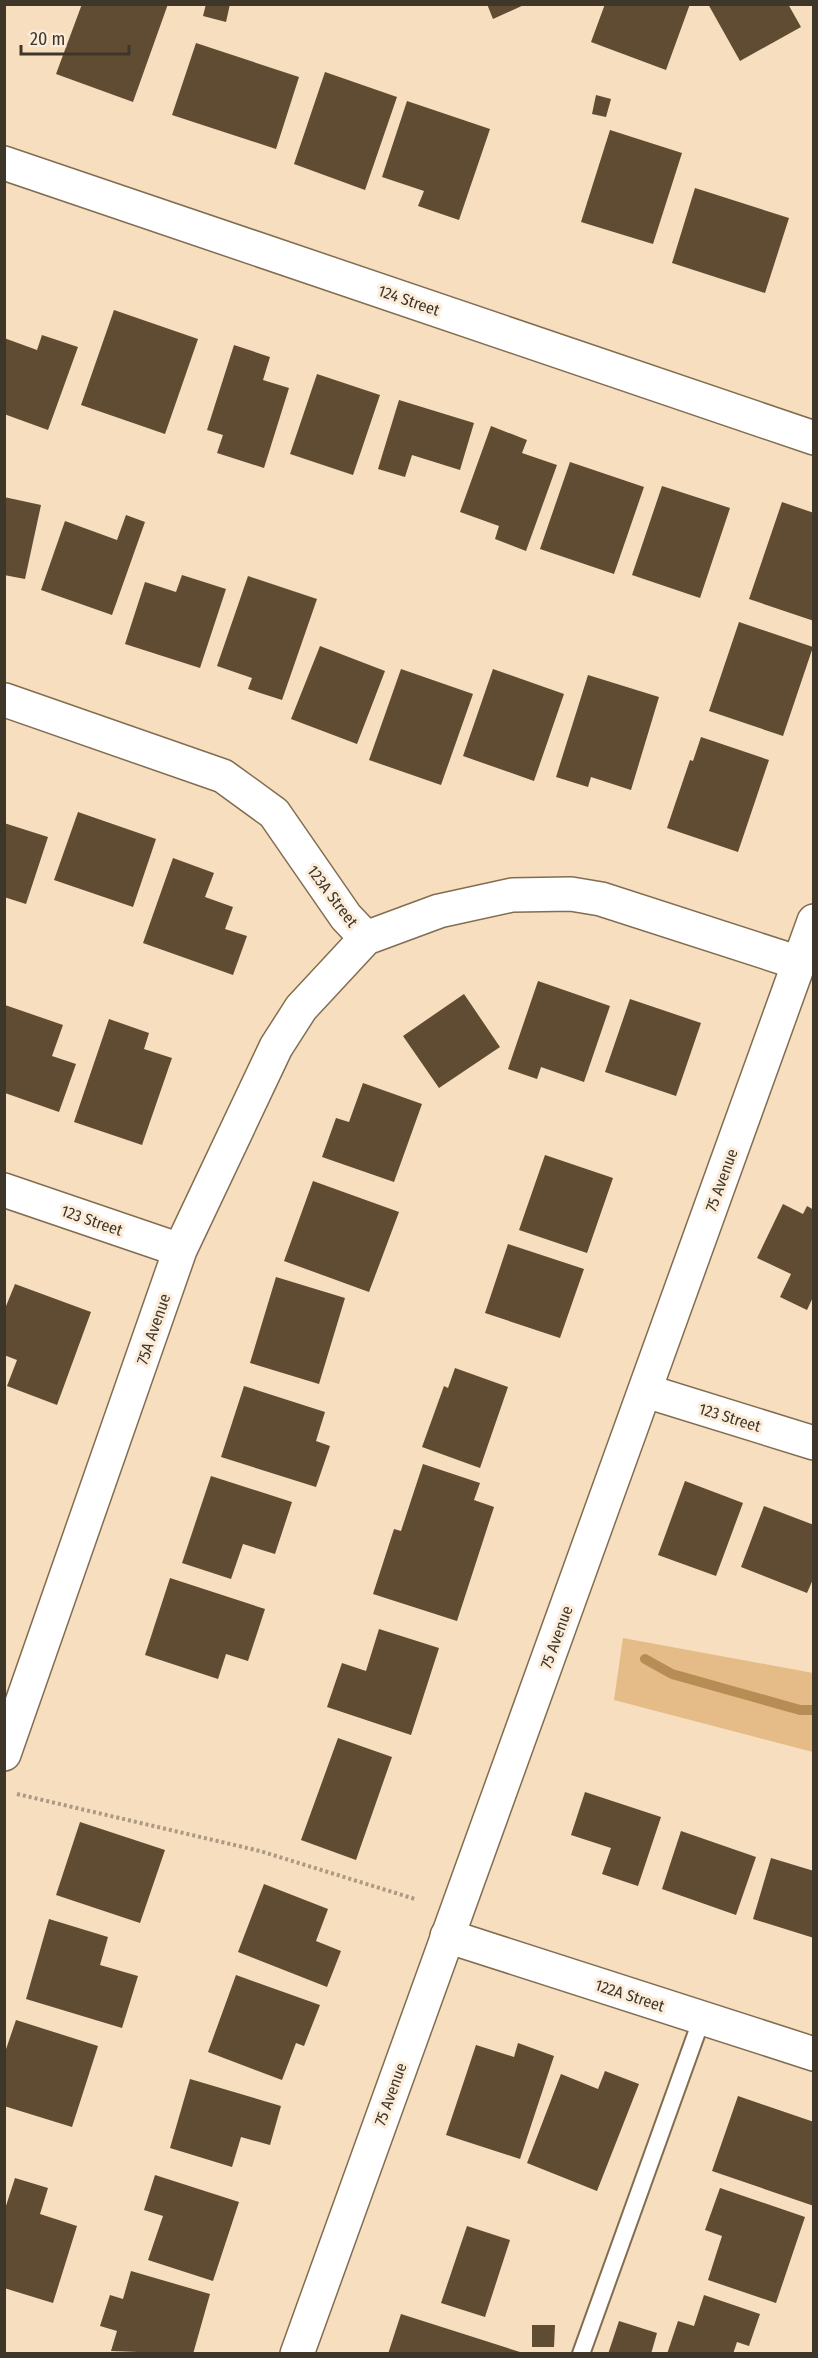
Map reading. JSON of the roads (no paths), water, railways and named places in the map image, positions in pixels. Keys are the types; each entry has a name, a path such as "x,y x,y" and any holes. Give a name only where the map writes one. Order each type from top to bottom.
{"street":[{"name":"124 Street","path":"4,163 813,438"},
{"name":"123A Street","path":"5,700 223,776 274,813 346,917 366,938 439,911 512,895 571,894 601,899 799,963"},
{"name":"75 Avenue","path":"297,2354 646,1391 813,921"},
{"name":"75A Avenue","path":"4,1754 180,1250 276,1047 301,1008 366,938"},
{"name":"123 Street","path":"4,1190 180,1250"},
{"name":"123 Street","path":"646,1391 813,1443"},
{"name":"122A Street","path":"447,1936 813,2054"}],"lane":[{"path":"581,2354 702,2018"}],"waterway":[{"path":"645,1659 672,1674 800,1710 814,1710"}]}
